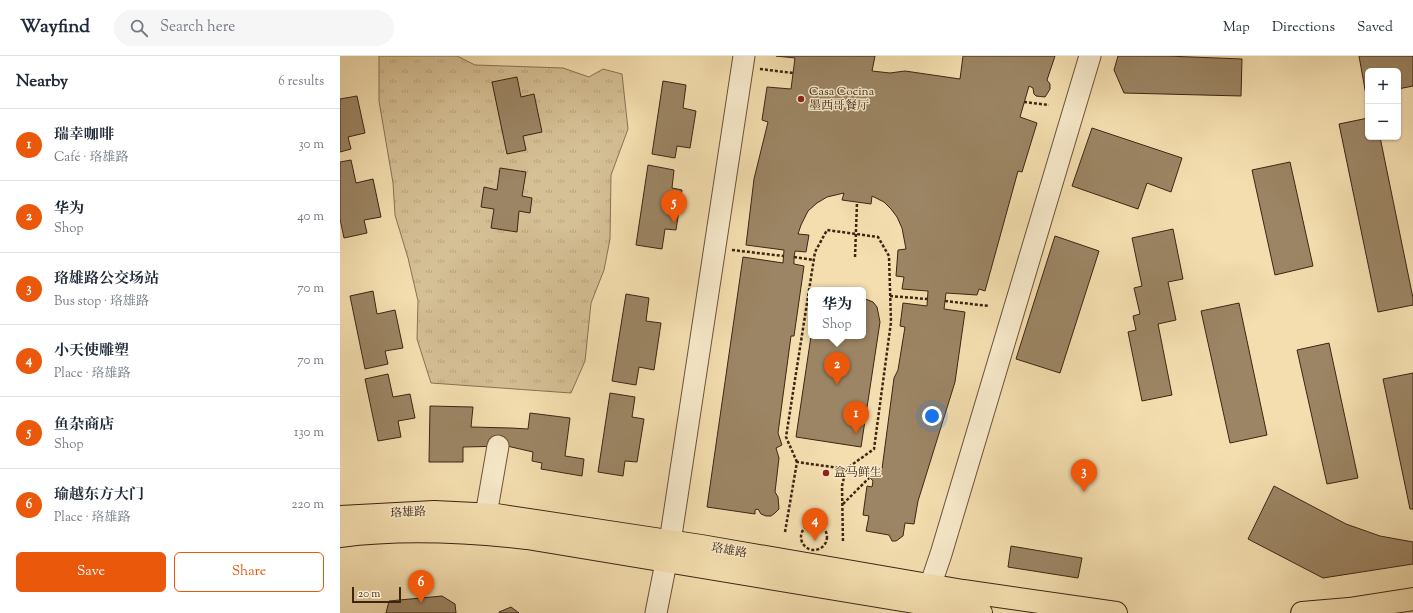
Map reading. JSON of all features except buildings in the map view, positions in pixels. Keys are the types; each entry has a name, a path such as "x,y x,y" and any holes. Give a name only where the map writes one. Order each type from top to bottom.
{"main road":[{"name":"珞雄路","path":"340,517 434,512 486,515 982,613"},
{"name":"珞雄路","path":"340,536 370,532 434,531 484,533 668,551"},
{"path":"1302,613 1349,609 1413,599"},
{"name":"珞雄路","path":"922,600 1116,613"}],"street":[{"path":"668,551 662,515 734,56"},
{"path":"922,600 931,548 1080,56"},
{"path":"922,600 943,547 1090,56"},
{"path":"656,613 752,63"},
{"path":"486,515 498,446"}],"path":[{"path":"752,63 793,73"},
{"path":"1024,102 1049,105"},
{"path":"855,257 857,202"},
{"path":"810,287 815,252 827,230 878,237 889,256 891,322 874,448 846,469 842,486 843,543"},
{"path":"731,250 783,256"},
{"path":"794,257 814,260"},
{"path":"890,296 927,299"},
{"path":"785,532 797,462 786,437 808,298"},
{"path":"945,301 989,306"},
{"path":"797,462 846,469"},
{"path":"843,504 870,478"},
{"path":"816,524 819,510"},
{"path":"816,524 820,525 826,531 828,539 824,546 817,551 813,551 806,548 803,544 801,535 802,531 808,525 816,524"}],"green space":[{"path":"379,56 457,56 475,65 563,68 589,77 603,69 622,74 628,129 611,175 610,239 604,270 591,303 585,361 571,393 431,383 417,339 418,301 408,258 395,215 393,183 379,101"}],"place":[{"name":"Casa Cocina 墨西哥餐厅","path":"801,99"},
{"name":"鱼杂商店","path":"674,223"},
{"name":"华为","path":"837,385"},
{"name":"瑞幸咖啡","path":"856,434"},
{"name":"盒马鲜生","path":"826,473"},
{"name":"珞雄路公交场站","path":"1084,492"},
{"name":"小天使雕塑","path":"815,541"},
{"name":"瑜越东方大门","path":"421,603"}]}
